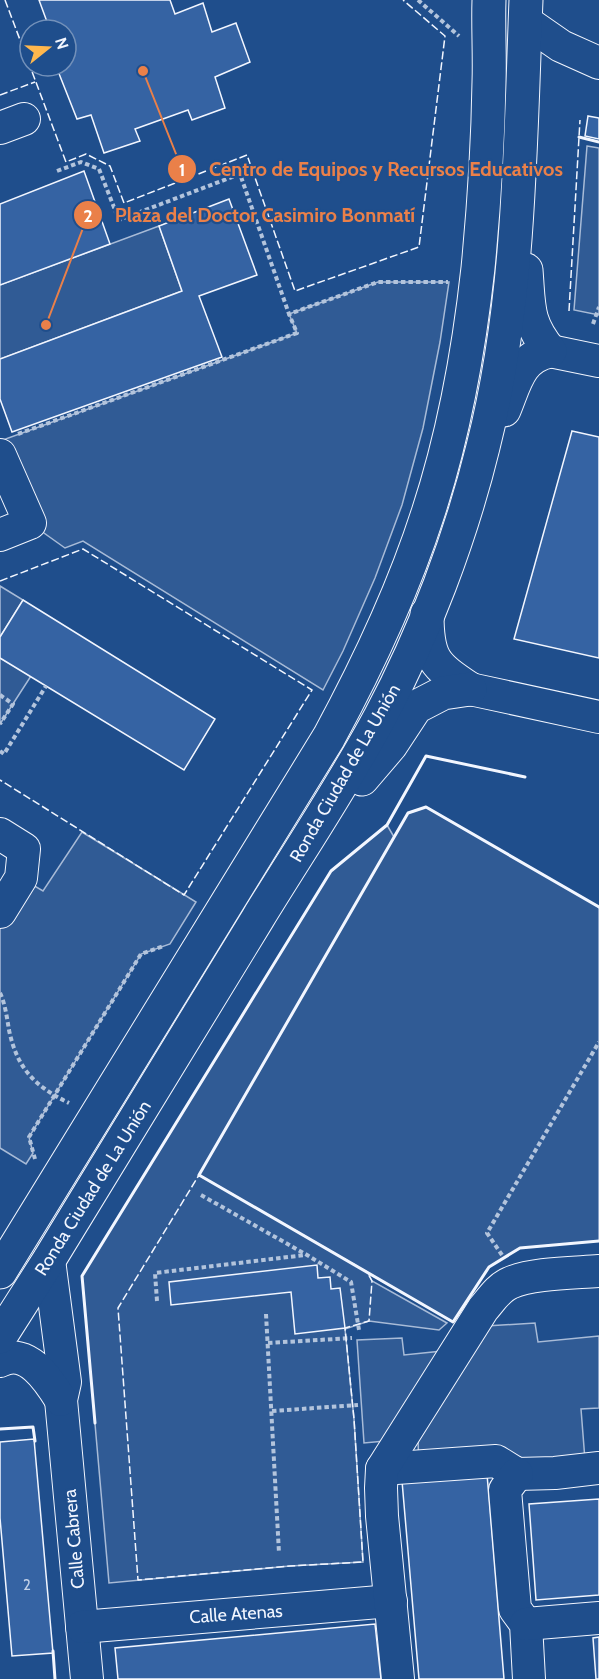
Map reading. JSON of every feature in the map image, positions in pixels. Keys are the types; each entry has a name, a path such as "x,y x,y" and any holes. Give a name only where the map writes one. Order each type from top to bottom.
{"main road":[{"name":"Ronda Ciudad de La Unión","path":"0,1272 330,737 368,663 400,588 428,513 440,473 467,346 478,266 485,181 489,82 489,0"},
{"name":"Ronda Ciudad de La Unión","path":"0,1337 345,780 400,678 427,614 466,507 484,446 502,352 514,253 519,182 525,11"},
{"path":"466,507 520,372 534,355 550,351 537,335 531,320 519,182"},
{"path":"427,614 428,645 435,662 470,689"},
{"path":"306,843 391,745 416,707 443,693 470,689"}],"street":[{"path":"525,11 561,46 599,63"},
{"path":"550,351 599,361"},
{"path":"0,535 30,524 7,445"},
{"path":"470,689 599,717"},
{"path":"0,912 21,878 12,841"},
{"name":"Calle Cabrera","path":"49,1260 64,1382 61,1400 87,1679"},
{"path":"398,1679 381,1497 382,1469 483,1309 509,1283 513,1268 599,1271"},
{"path":"0,1361 18,1357 31,1363 51,1384 61,1400"},
{"path":"382,1469 506,1467 555,1473 599,1468"},
{"path":"506,1467 505,1490 515,1609 526,1624 529,1679"},
{"name":"Calle Atenas","path":"82,1627 391,1601"},
{"path":"526,1624 599,1618"}],"path":[{"path":"418,0 463,39 463,30"},
{"path":"7,445 297,333 240,174 119,220 99,169 81,162 57,171"},
{"path":"448,291 450,273"},
{"path":"290,314 378,282 458,284"},
{"path":"593,324 599,308"},
{"path":"0,752 4,754 46,686"},
{"path":"0,695 13,704 0,724"},
{"path":"35,1162 29,1137 141,954 170,944"},
{"path":"0,993 12,1045 30,1078 54,1096 70,1104"},
{"path":"513,1268 487,1233 599,1042"},
{"path":"201,1195 351,1282 359,1330"},
{"path":"157,1301 155,1274 307,1255"},
{"path":"266,1314 279,1553"},
{"path":"268,1343 352,1338"},
{"path":"271,1411 358,1406"}],"shaded area":[{"path":"587,146 599,148 599,315 574,310"},
{"path":"159,226 182,291 0,359 0,285"},
{"path":"378,282 449,282 423,428 402,505 375,578 323,690 83,541 65,548 30,523 0,441 297,333 289,314"},
{"path":"0,586 23,600 0,637"},
{"path":"0,658 31,676 0,724"},
{"path":"426,807 599,907 599,1241 520,1248 489,1267 453,1322 368,1273 372,1281 447,1323 439,1330 369,1321 345,1329 354,1419 363,1562 290,1566 109,1583 82,1276 331,871 387,825 394,837 408,813"},
{"path":"82,832 196,902 170,944 141,954 29,1137 33,1153 26,1164 0,1148 0,912 21,878 43,891"},
{"path":"535,1323 538,1342 599,1336 599,1408 581,1409 585,1460 419,1474 418,1438 486,1326"},
{"path":"402,1338 404,1355 443,1351 385,1441 364,1443 357,1340"}],"building":[{"path":"39,0 170,0 175,14 203,3 212,32 236,23 250,62 215,77 225,108 192,120 188,110 135,129 140,141 104,153 91,115 77,119 61,78 78,78 78,18 46,18"},
{"path":"588,116 599,118 599,139 585,136"},
{"path":"84,171 110,244 0,285 0,204"},
{"path":"229,199 257,275 199,296 222,357 12,432 0,399 0,359 182,291 159,226"},
{"path":"572,431 599,437 599,658 514,639"},
{"path":"23,600 215,719 184,770 0,658 0,637"},
{"path":"317,1265 318,1278 330,1277 331,1289 340,1288 345,1328 295,1334 291,1292 171,1305 169,1282"},
{"path":"34,1439 53,1653 12,1656 0,1518 0,1442"},
{"path":"487,1474 504,1679 419,1679 402,1481"},
{"path":"599,1499 599,1595 536,1600 529,1504"},
{"path":"375,1624 381,1679 118,1679 115,1648"},
{"path":"599,1637 599,1679 596,1679 593,1638"}],"fence":[{"path":"5,0 66,162 86,154 110,166 124,203 247,155 295,291 419,247 445,36 403,0"},
{"path":"0,95 35,82"},
{"path":"569,311 580,120"},
{"path":"0,581 83,549 312,690 184,895 0,780"},
{"path":"199,1175 367,1272 372,1281 369,1321 345,1328 354,1419 363,1562 290,1566 138,1580 118,1308 199,1175"}],"wall":[{"path":"579,137 599,142"},
{"path":"95,1423 82,1276 331,871 387,825 426,756 525,777"},
{"path":"599,907 426,807 408,813 199,1175 453,1322 489,1267 520,1248 599,1241"},
{"path":"0,1429 33,1427 35,1441"},
{"path":"53,1651 55,1679"}],"place":[{"name":"Centro de Equipos y Recursos Educativos","path":"143,71"},
{"name":"Plaza del Doctor Casimiro Bonmatí","path":"46,325"}]}
